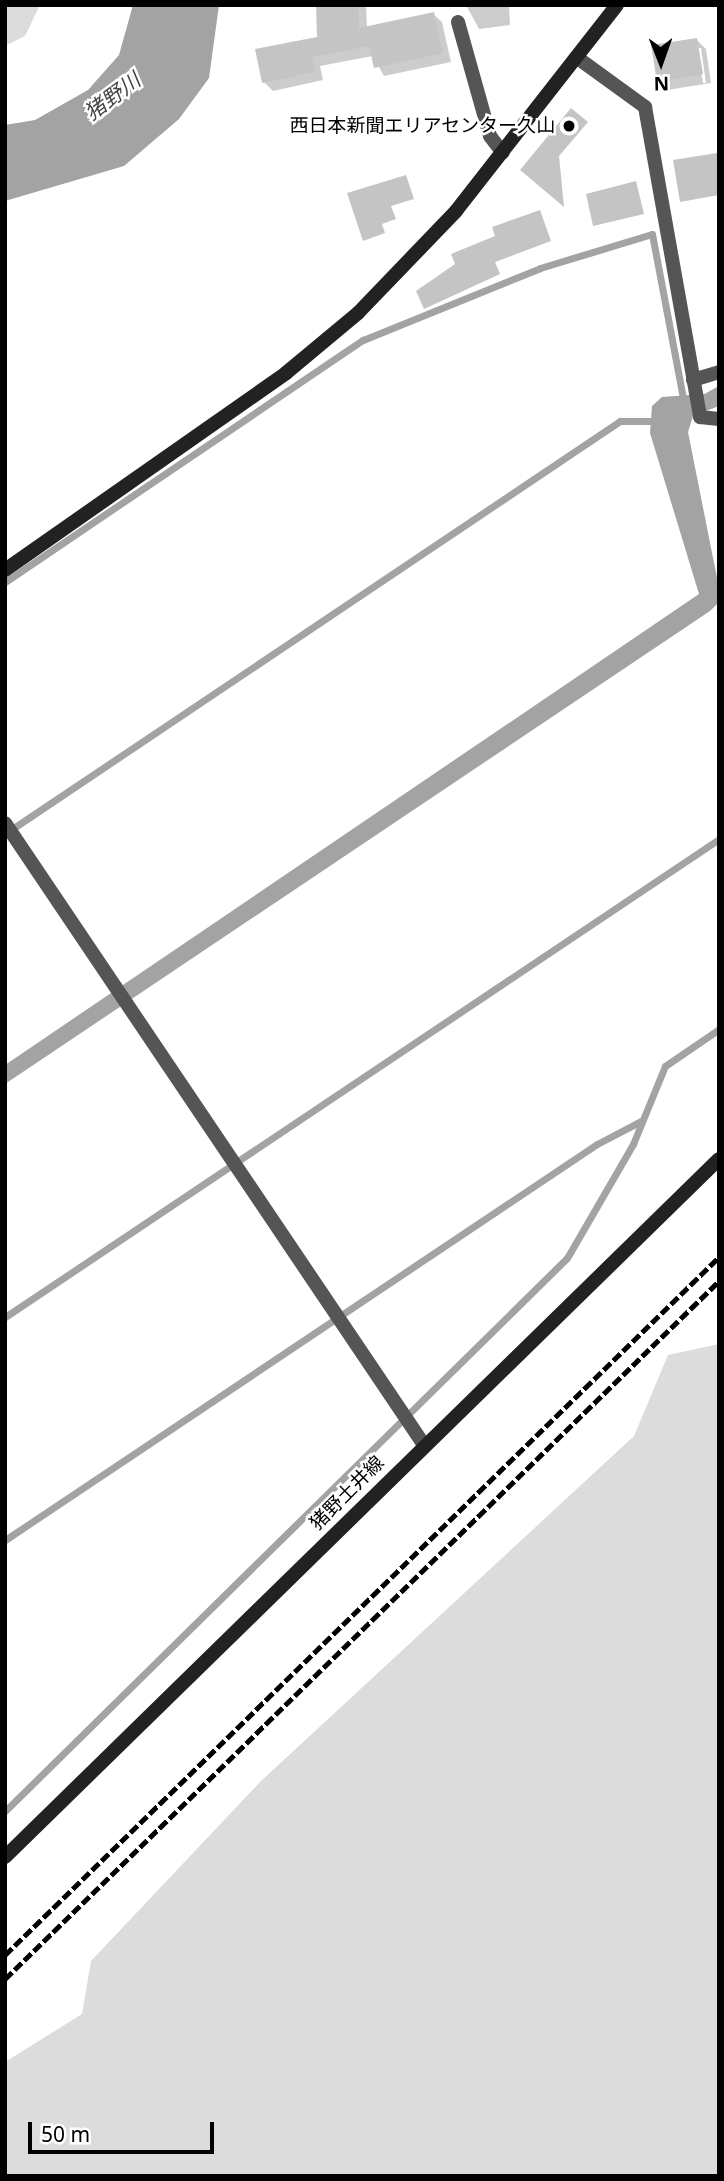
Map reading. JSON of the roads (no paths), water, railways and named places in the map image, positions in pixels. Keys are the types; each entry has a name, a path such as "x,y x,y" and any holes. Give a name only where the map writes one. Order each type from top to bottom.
{"main road":[{"path":"5,570 286,373 358,313 503,153 579,59 617,5"},
{"name":"猪野土井線","path":"5,1857 719,1159"}],"street":[{"path":"458,22 490,136 503,153"},
{"path":"579,59 645,107 700,417 719,419"},
{"path":"694,385 719,372"},
{"path":"5,823 424,1445"}],"water":[{"name":"猪野川","path":"133,5 219,5 209,78 179,119 124,166 5,201 5,125 35,120 88,90 119,55"},
{"path":"719,393 719,406 693,416 688,432 719,588 719,602 710,611 5,1084 5,1065 699,594 650,433 652,406 662,397"}],"waterway":[{"path":"5,582 363,340 540,268 652,234 684,403"},
{"path":"703,398 719,389"},
{"path":"9,831 620,421 660,421"},
{"path":"5,1317 719,839"},
{"path":"5,1811 567,1258 633,1144 665,1066 719,1029"},
{"path":"5,1540 597,1144 641,1121"}],"railway":[{"path":"5,1955 719,1257"},
{"path":"5,1979 719,1281"}],"place":[{"name":"西日本新聞エリアセンター久山","path":"569,126"}]}
